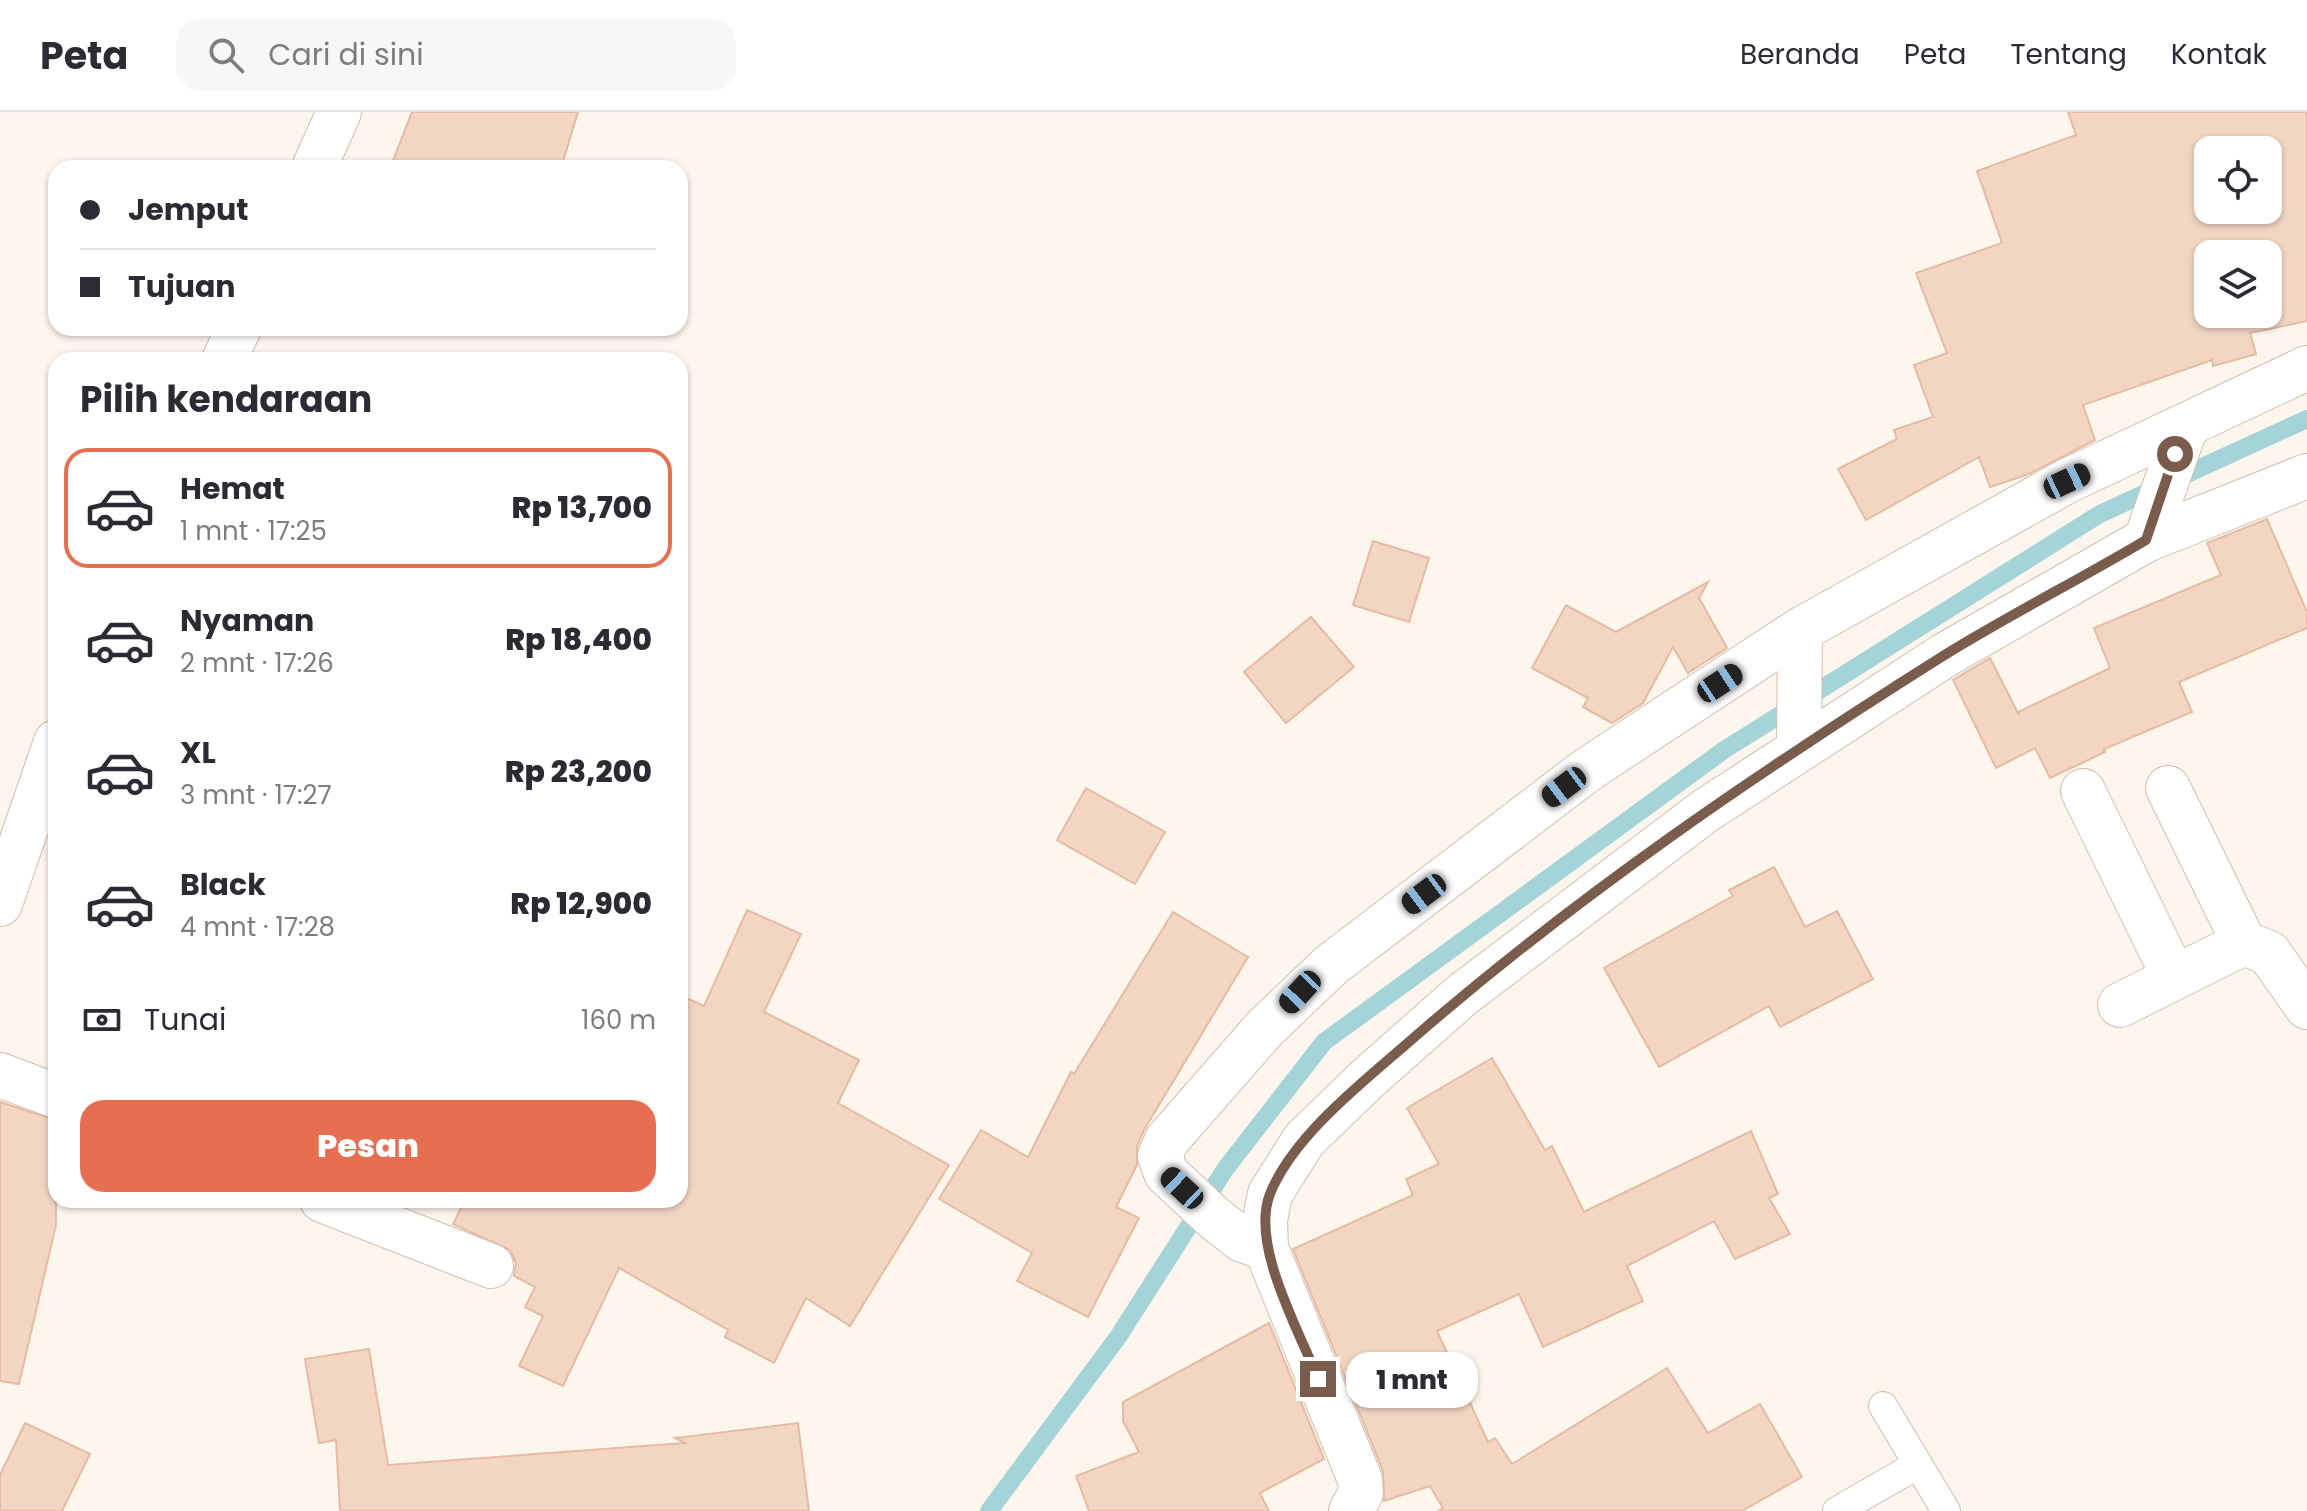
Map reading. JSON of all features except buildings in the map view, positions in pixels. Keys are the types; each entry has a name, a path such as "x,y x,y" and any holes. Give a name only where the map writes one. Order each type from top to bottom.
{"street":[{"path":"318,160 339,112"},
{"path":"1266,1248 1242,1240 1213,1217 1166,1173 1160,1156 1167,1140 1265,1028 1331,965 1587,770 1800,638 2067,481 2181,440 2307,368"},
{"path":"2151,525 2181,440"},
{"path":"1351,1511 1361,1493 1360,1480 1266,1248 1265,1220 1270,1194 1304,1140 1462,995 1800,741 1945,655 2151,525 2307,476"},
{"path":"1800,638 1800,741"},
{"path":"0,904 48,765"},
{"path":"2168,788 2244,943 2269,953 2307,1007"},
{"path":"2083,791 2174,977"},
{"path":"2120,1005 2244,943"},
{"path":"0,1075 48,1093"},
{"path":"342,1208 491,1266"}],"lane":[{"path":"1883,1406 1946,1511"},
{"path":"1837,1511 1917,1465"}],"waterway":[{"path":"989,1511 1118,1337 1226,1168 1324,1042 1724,750 2100,514 2307,419"}],"route":[{"path":"1318,1379 1266,1248 1265,1220 1270,1194 1304,1140 1462,995 1705,811 1945,655 2146,540 2175,454"}]}
